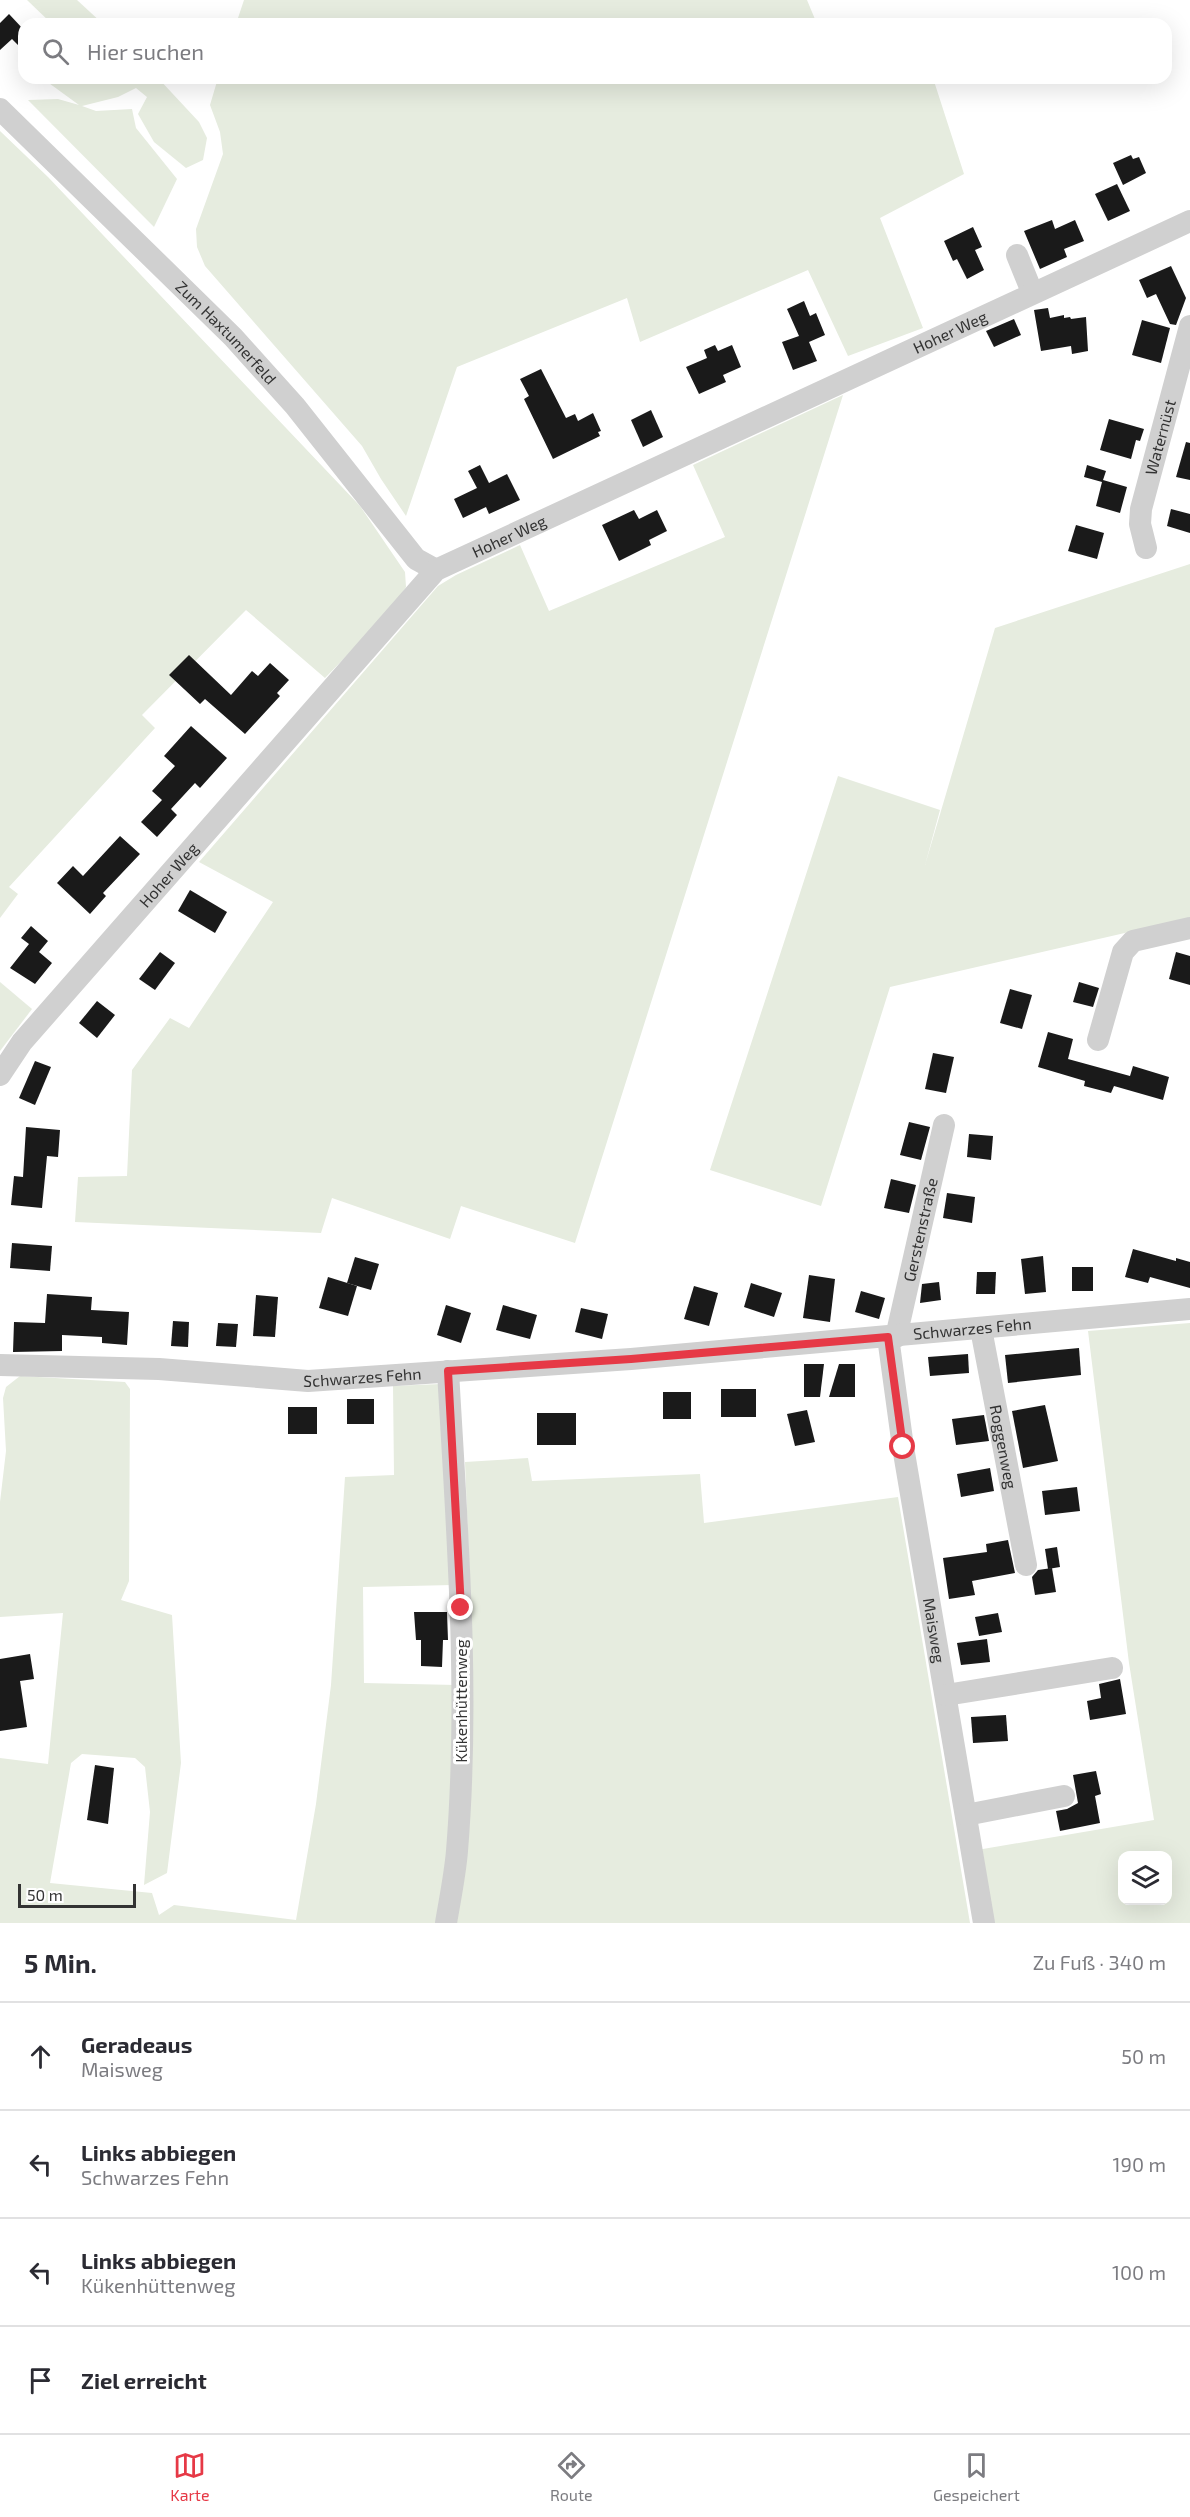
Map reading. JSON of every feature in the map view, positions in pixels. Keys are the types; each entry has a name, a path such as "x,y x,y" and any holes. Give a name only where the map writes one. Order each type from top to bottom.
{"street":[{"name":"Zum Haxtumerfeld","path":"0,109 232,337 295,406 416,559 436,570"},
{"name":"Hoher Weg","path":"0,1075 22,1042 436,570 1032,292 1190,221"},
{"path":"1017,255 1032,292"},
{"name":"Waternüst","path":"1146,548 1140,524 1142,509 1190,326"},
{"path":"1098,1040 1123,952 1133,941 1190,928"},
{"name":"Gerstenstraße","path":"892,1337 944,1125"},
{"name":"Schwarzes Fehn","path":"0,1365 141,1369 308,1381 631,1359 1190,1309"},
{"name":"Roggenweg","path":"981,1329 1026,1565"},
{"name":"Maisweg","path":"892,1337 903,1447 984,1923"},
{"name":"Kükenhüttenweg","path":"446,1923 457,1852 463,1729 461,1608 448,1371"},
{"path":"945,1695 1112,1668"},
{"path":"966,1815 1064,1796"}],"shaded area":[{"path":"27,0 77,0 96,18 46,18"},
{"path":"244,0 807,0 814,18 238,18"},
{"path":"50,84 164,84 199,122 207,138 203,160 186,168 154,142 138,114 147,97 136,88 118,97 82,106 96,111 132,109 136,128 177,179 154,227 28,100 58,99 79,105"},
{"path":"216,84 935,84 964,174 880,218 923,328 848,356 808,270 640,342 627,298 457,367 406,516 362,446 205,266 197,247 196,229 223,154 220,132 210,105"},
{"path":"0,131 48,177 360,506 405,572 406,587 390,611 325,678 246,610 142,715 155,728 9,887 18,894 0,918"},
{"path":"843,395 575,1243 461,1206 450,1239 332,1198 321,1233 75,1222 78,1177 127,1176 132,1070 170,1018 189,1028 273,902 199,862 438,586 520,545 549,611 725,537 693,465"},
{"path":"1190,564 1190,918 890,987 821,1206 710,1170 838,776 940,810 925,865 995,628"},
{"path":"0,982 32,1009 0,1051"},
{"path":"1190,1323 1190,1923 992,1923 977,1850 1154,1820 1129,1663 1088,1331"},
{"path":"20,1376 125,1382 130,1389 129,1581 121,1600 172,1615 181,1763 167,1873 144,1885 150,1812 145,1767 135,1758 82,1754 71,1763 50,1883 152,1893 159,1915 174,1905 296,1920 316,1804 331,1685 345,1477 394,1475 393,1386 441,1384 453,1585 363,1587 364,1683 456,1685 456,1761 440,1923 0,1923 0,1758 48,1764 63,1613 0,1617 0,1502 6,1451 3,1398 6,1387"},
{"path":"528,1458 532,1481 700,1474 704,1523 898,1497 970,1923 457,1923 470,1585 465,1462"}],"building":[{"path":"9,14 18,24 18,45 12,39 0,50 0,23"},
{"path":"1131,155 1133,159 1139,157 1146,173 1123,185 1113,163"},
{"path":"1117,184 1130,211 1108,221 1095,194"},
{"path":"1052,220 1055,229 1075,220 1084,241 1064,249 1067,257 1040,269 1024,231"},
{"path":"973,227 982,247 975,250 984,270 967,279 957,259 953,261 944,241"},
{"path":"1171,266 1186,298 1176,325 1170,324 1156,294 1147,298 1139,280"},
{"path":"804,301 810,316 816,313 825,335 809,342 817,361 793,370 782,342 799,336 787,309"},
{"path":"1048,308 1050,318 1064,315 1064,318 1070,317 1071,319 1086,317 1088,351 1072,354 1071,346 1041,351 1034,310"},
{"path":"1014,319 1021,335 994,347 986,331"},
{"path":"1142,320 1170,328 1161,363 1132,355"},
{"path":"715,345 718,351 732,345 741,367 723,375 726,382 699,394 686,367 707,358 704,350"},
{"path":"541,369 566,418 575,414 578,421 593,413 601,431 598,432 600,436 553,459 524,399 529,396 520,379"},
{"path":"651,410 663,437 643,447 631,420"},
{"path":"1109,419 1144,429 1140,441 1136,440 1131,459 1100,450"},
{"path":"1186,442 1190,443 1190,480 1176,477"},
{"path":"480,465 489,483 507,474 520,500 489,514 486,507 463,518 454,499 477,488 468,471"},
{"path":"1087,465 1106,471 1103,480 1127,487 1120,513 1096,506 1102,482 1084,477"},
{"path":"1171,509 1190,514 1190,533 1167,526"},
{"path":"634,510 639,519 657,510 667,531 649,540 651,545 619,561 602,525"},
{"path":"1076,525 1104,533 1097,559 1068,551"},
{"path":"189,655 231,695 252,671 258,676 270,663 289,680 277,693 280,696 245,734 205,699 200,704 169,675"},
{"path":"191,726 227,758 200,788 195,783 171,809 177,815 157,837 141,822 162,800 152,791 175,766 164,756"},
{"path":"120,836 140,854 103,893 106,896 90,914 57,883 73,866 83,876"},
{"path":"190,890 227,912 215,933 178,911"},
{"path":"31,926 48,941 39,952 52,963 35,984 10,968 29,944 21,938"},
{"path":"160,952 175,963 155,990 139,979"},
{"path":"1176,952 1190,956 1190,985 1169,979"},
{"path":"1079,982 1099,988 1093,1007 1073,1002"},
{"path":"1010,989 1032,995 1022,1029 1000,1023"},
{"path":"97,1001 115,1015 97,1038 79,1023"},
{"path":"1048,1032 1073,1039 1068,1059 1130,1076 1133,1066 1169,1077 1163,1100 1114,1086 1111,1093 1084,1086 1085,1081 1038,1067"},
{"path":"933,1053 954,1057 946,1093 925,1089"},
{"path":"35,1061 51,1067 35,1105 19,1098"},
{"path":"909,1122 930,1127 921,1160 900,1155"},
{"path":"26,1127 60,1130 58,1157 47,1156 42,1208 11,1205 14,1176 23,1177"},
{"path":"969,1134 993,1136 991,1160 967,1157"},
{"path":"891,1179 916,1185 909,1213 884,1208"},
{"path":"947,1193 975,1197 972,1223 943,1218"},
{"path":"12,1243 52,1246 50,1271 10,1268"},
{"path":"1133,1249 1176,1261 1176,1258 1190,1262 1190,1288 1150,1277 1148,1283 1125,1277"},
{"path":"1043,1256 1046,1292 1025,1294 1021,1259"},
{"path":"355,1257 379,1264 371,1290 347,1283"},
{"path":"1072,1267 1093,1267 1093,1291 1072,1291"},
{"path":"977,1272 996,1272 995,1294 976,1294"},
{"path":"809,1275 835,1279 830,1322 803,1318"},
{"path":"328,1277 357,1286 348,1316 319,1308"},
{"path":"939,1282 941,1300 920,1303 922,1284"},
{"path":"751,1283 782,1293 774,1317 744,1307"},
{"path":"694,1286 718,1293 709,1326 684,1319"},
{"path":"861,1291 885,1298 879,1319 855,1312"},
{"path":"47,1294 92,1297 91,1310 129,1312 127,1345 102,1343 102,1337 62,1335 62,1351 13,1352 14,1322 45,1323"},
{"path":"256,1295 278,1297 275,1337 253,1336"},
{"path":"446,1305 471,1313 461,1343 437,1335"},
{"path":"503,1305 537,1315 530,1339 496,1330"},
{"path":"581,1308 608,1314 602,1339 575,1332"},
{"path":"173,1321 189,1322 188,1347 171,1346"},
{"path":"218,1323 238,1324 236,1347 216,1346"},
{"path":"1079,1348 1081,1375 1008,1383 1005,1355"},
{"path":"968,1354 969,1373 930,1376 928,1357"},
{"path":"804,1364 824,1364 820,1397 804,1397"},
{"path":"839,1364 855,1364 855,1397 829,1397"},
{"path":"721,1389 756,1389 756,1417 721,1417"},
{"path":"663,1392 691,1392 691,1419 663,1419"},
{"path":"347,1399 374,1399 374,1424 347,1424"},
{"path":"1045,1405 1058,1461 1023,1468 1012,1411"},
{"path":"288,1407 317,1407 317,1434 288,1434"},
{"path":"807,1410 815,1442 795,1446 787,1414"},
{"path":"537,1413 576,1413 576,1445 537,1445"},
{"path":"984,1415 989,1441 956,1445 952,1419"},
{"path":"990,1468 994,1491 961,1497 957,1474"},
{"path":"1077,1487 1080,1511 1045,1515 1042,1491"},
{"path":"1008,1540 1015,1573 972,1581 975,1595 949,1599 943,1558 987,1552 986,1544"},
{"path":"1057,1547 1060,1567 1048,1569 1045,1549"},
{"path":"1052,1568 1056,1592 1035,1595 1032,1577 1038,1570"},
{"path":"414,1612 447,1612 448,1640 443,1640 442,1667 421,1666 421,1640 416,1640"},
{"path":"998,1613 1002,1632 979,1636 975,1617"},
{"path":"987,1639 990,1662 961,1665 957,1643"},
{"path":"30,1654 34,1679 20,1681 27,1727 0,1731 0,1659"},
{"path":"1120,1679 1126,1714 1090,1720 1087,1701 1101,1698 1099,1684"},
{"path":"1006,1715 1008,1741 973,1743 971,1717"},
{"path":"95,1765 114,1768 108,1824 87,1820"},
{"path":"1096,1771 1101,1794 1095,1796 1100,1823 1060,1831 1056,1811 1067,1809 1078,1803 1073,1775"}],"route":[{"path":"461,1608 448,1371 631,1359 888,1337 903,1447"}]}
